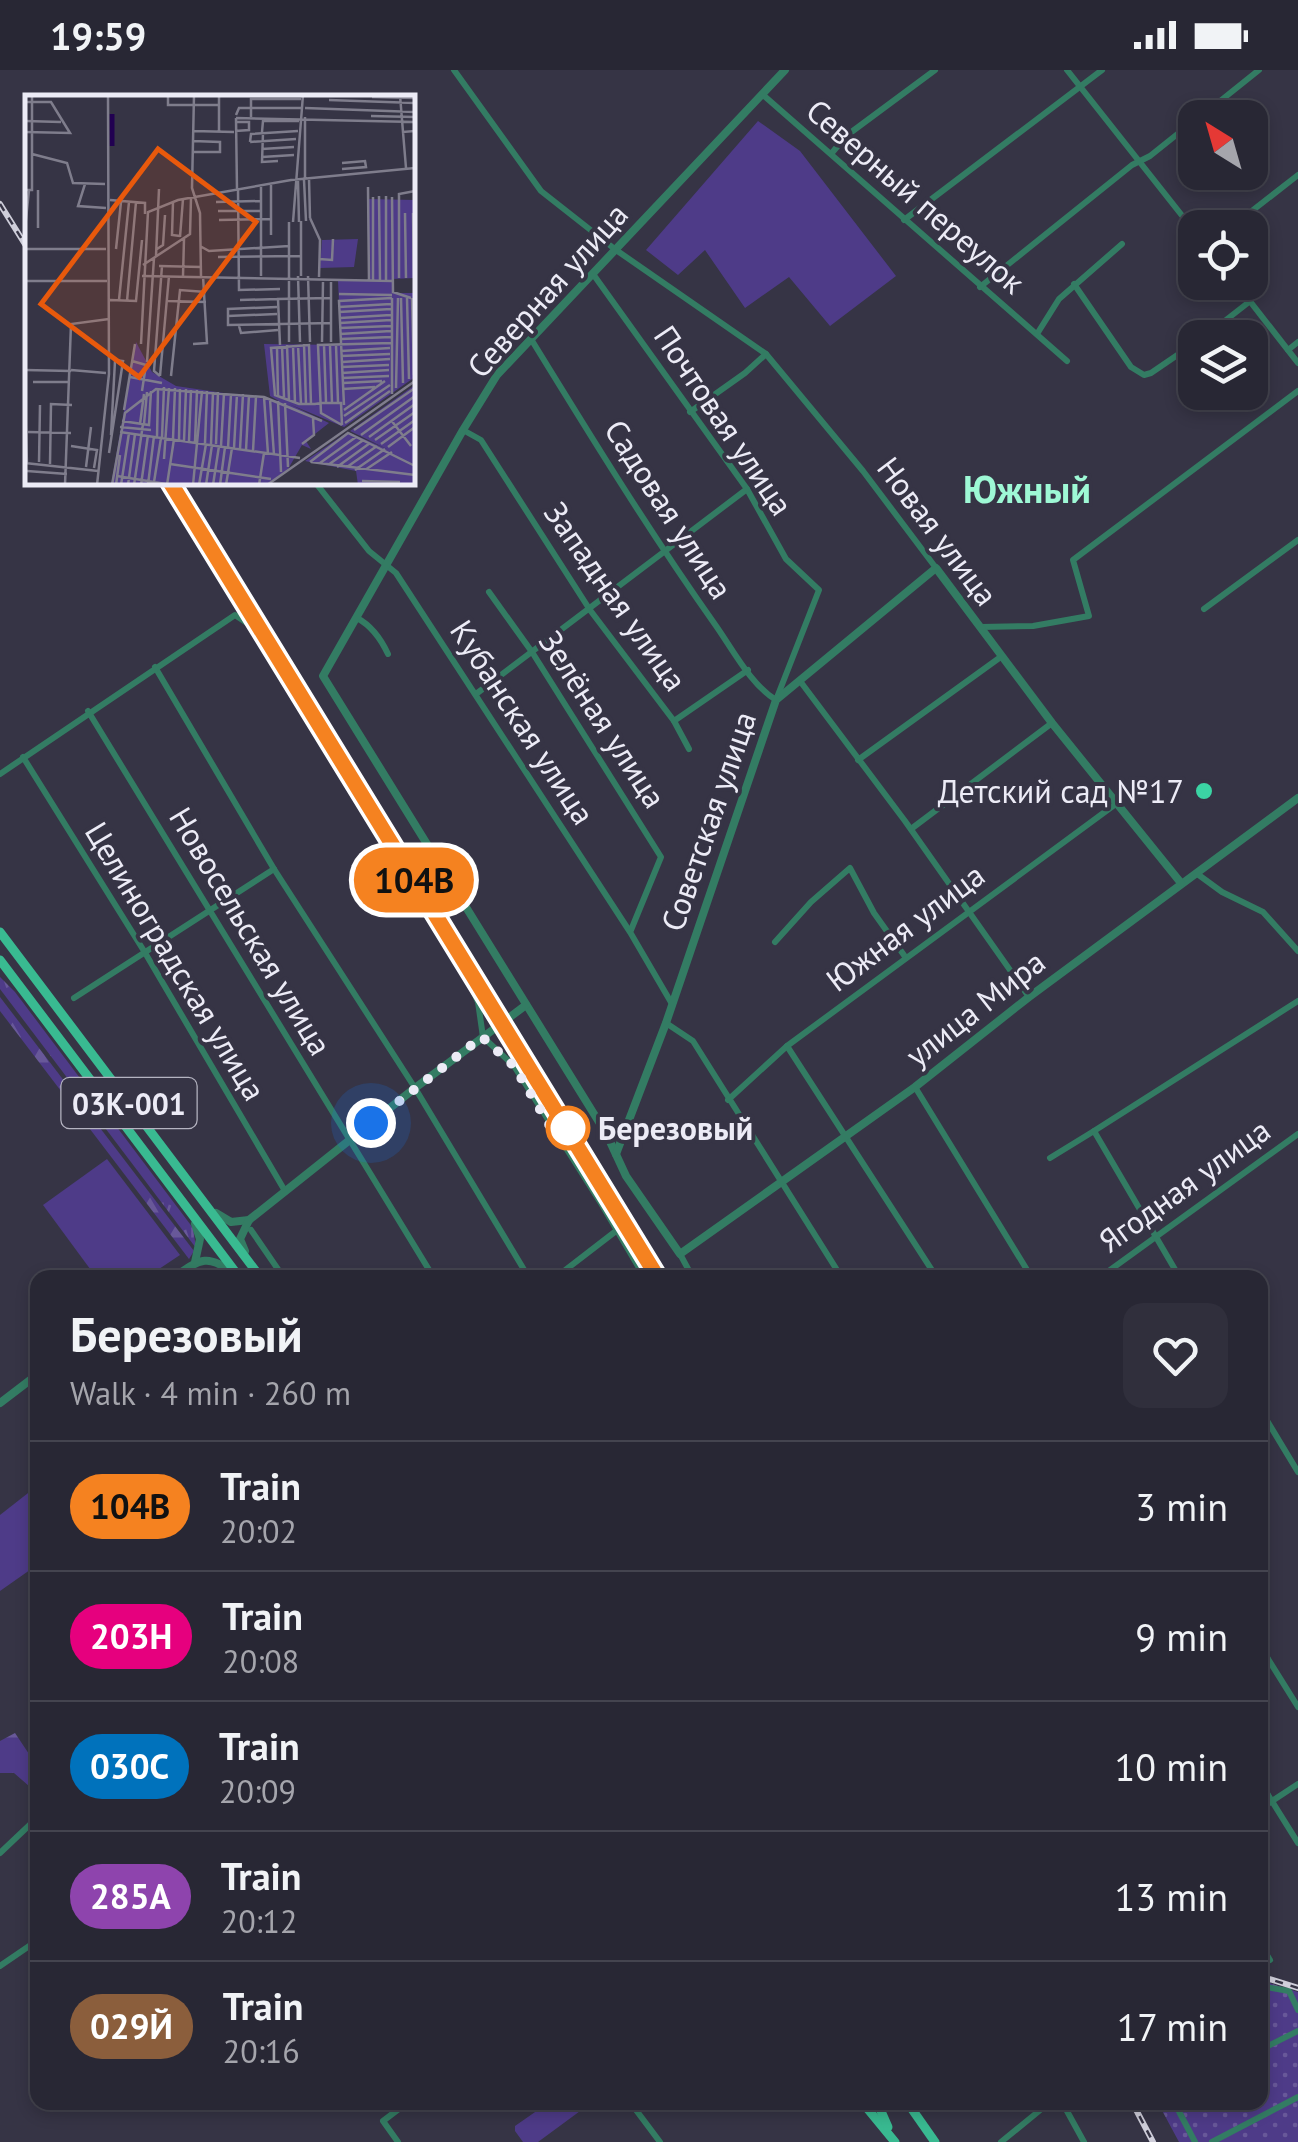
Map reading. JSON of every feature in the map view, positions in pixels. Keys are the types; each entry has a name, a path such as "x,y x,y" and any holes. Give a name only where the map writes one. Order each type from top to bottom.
{"main road":[{"name":"03К-001","path":"0,932 255,1270"},
{"name":"03К-001","path":"0,960 234,1270"},
{"path":"869,2110 896,2142"},
{"path":"881,2110 896,2142"},
{"path":"913,2110 935,2142"}],"street":[{"name":"Новая улица","path":"454,70 537,186 616,250 766,354 862,471 1052,722 1181,883"},
{"name":"Северная улица","path":"526,1005 324,676 497,375 785,70"},
{"path":"831,154 846,136 935,70"},
{"path":"1067,70 1178,210"},
{"path":"904,220 1102,70"},
{"path":"1221,100 1259,70"},
{"name":"Северный переулок","path":"762,94 1067,361"},
{"path":"980,286 1178,133"},
{"path":"1253,210 1298,174"},
{"name":"Северный переулок","path":"1037,334 1074,284 1122,244"},
{"name":"Почтовая улица","path":"593,274 747,489 786,559 819,590 776,700"},
{"name":"Северный переулок","path":"1074,284 1131,367 1144,375 1151,374 1178,355"},
{"path":"1226,320 1249,302 1298,363"},
{"name":"Садовая улица","path":"530,338 663,551 766,694 776,700"},
{"path":"1288,350 1298,342"},
{"path":"690,412 746,374 766,354"},
{"path":"980,627 1033,626 1090,616 1073,560 1298,391"},
{"name":"Западная улица","path":"462,430 482,440 590,610 674,722 748,670"},
{"name":"Кубанская улица","path":"317,485 369,551 396,574 630,932 672,1004"},
{"path":"476,694 747,489"},
{"path":"1204,609 1298,540"},
{"name":"Советская улица","path":"616,1154 666,1022 776,700 936,568"},
{"name":"Зелёная улица","path":"489,592 532,652 661,856 630,932"},
{"path":"0,774 235,614 253,627 464,968 478,1002 482,1037 514,1066 639,1270"},
{"path":"357,618 381,640 388,654"},
{"path":"858,760 1002,656"},
{"path":"155,667 274,869 415,1088 525,1270"},
{"path":"800,680 1029,996"},
{"name":"Новосельская улица","path":"88,712 429,1270"},
{"path":"674,722 689,749"},
{"path":"910,828 1052,722"},
{"name":"Целиноградская улица","path":"23,757 144,951 285,1191"},
{"name":"улица Мира","path":"680,1254 915,1087 1029,996 1298,798"},
{"name":"Южная улица","path":"728,1100 788,1046 1118,802"},
{"path":"775,942 811,902 850,868 874,913 906,958"},
{"path":"74,998 274,869"},
{"path":"1196,873 1222,892 1263,912 1298,951"},
{"path":"1050,1158 1298,1001"},
{"path":"256,1270 240,1240 250,1225 285,1191 526,1005 626,1176 689,1270"},
{"path":"666,1022 693,1041 837,1270"},
{"path":"788,1046 932,1270"},
{"path":"915,1087 1027,1270"},
{"path":"1094,1131 1175,1270"},
{"name":"Ягодная улица","path":"1109,1270 1298,1134"},
{"path":"179,1197 178,1203 199,1230 195,1262"},
{"path":"208,1208 231,1222 250,1225 279,1270"},
{"path":"565,1270 616,1231"},
{"path":"184,1270 195,1262 214,1260 230,1270"},
{"path":"0,1403 30,1380"},
{"path":"1268,1423 1298,1472"},
{"path":"1268,1659 1298,1706"},
{"path":"1268,1804 1298,1784"},
{"path":"1268,1795 1298,1842"},
{"path":"0,1853 30,1825"},
{"path":"0,1966 30,1945"},
{"path":"1268,1987 1289,1991 1298,2010"},
{"path":"1268,2046 1298,2031"},
{"path":"1212,2142 1298,2097"},
{"path":"398,2110 383,2122 398,2142"},
{"path":"636,2110 660,2142"},
{"path":"1001,2142 1040,2110"},
{"path":"1066,2110 1084,2142"},
{"path":"1178,2110 1194,2142"}],"green space":[{"path":"758,121 800,151 896,276 830,326 789,277 745,308 705,250 678,275 646,250"},
{"path":"0,977 193,1228 196,1248 0,989"},
{"path":"0,997 194,1251 189,1259 0,1011"},
{"path":"107,1159 180,1255 158,1270 91,1270 43,1205"},
{"path":"30,1491 30,1570 0,1591 0,1515"},
{"path":"15,1733 30,1756 30,1787 14,1773 0,1773 0,1741"},
{"path":"1268,1983 1298,1992 1298,2142 1179,2142 1162,2110 1268,2110"},
{"path":"538,2110 581,2110 538,2142 523,2142 515,2126"}],"railway":[{"path":"0,204 25,244"},
{"path":"171,485 653,1270"},
{"path":"1268,1979 1298,1988"},
{"path":"1136,2110 1153,2142"}],"train":[{"name":"104В","path":"172,485 653,1270"}],"place":[{"name":"Детский сад №17","path":"1204,791"},
{"name":"Березовый","path":"568,1128"}],"district":[{"name":"Южный","path":"1027,488"}],"route":[{"path":"371,1123 482,1037 514,1066 550,1126 568,1128"}]}
